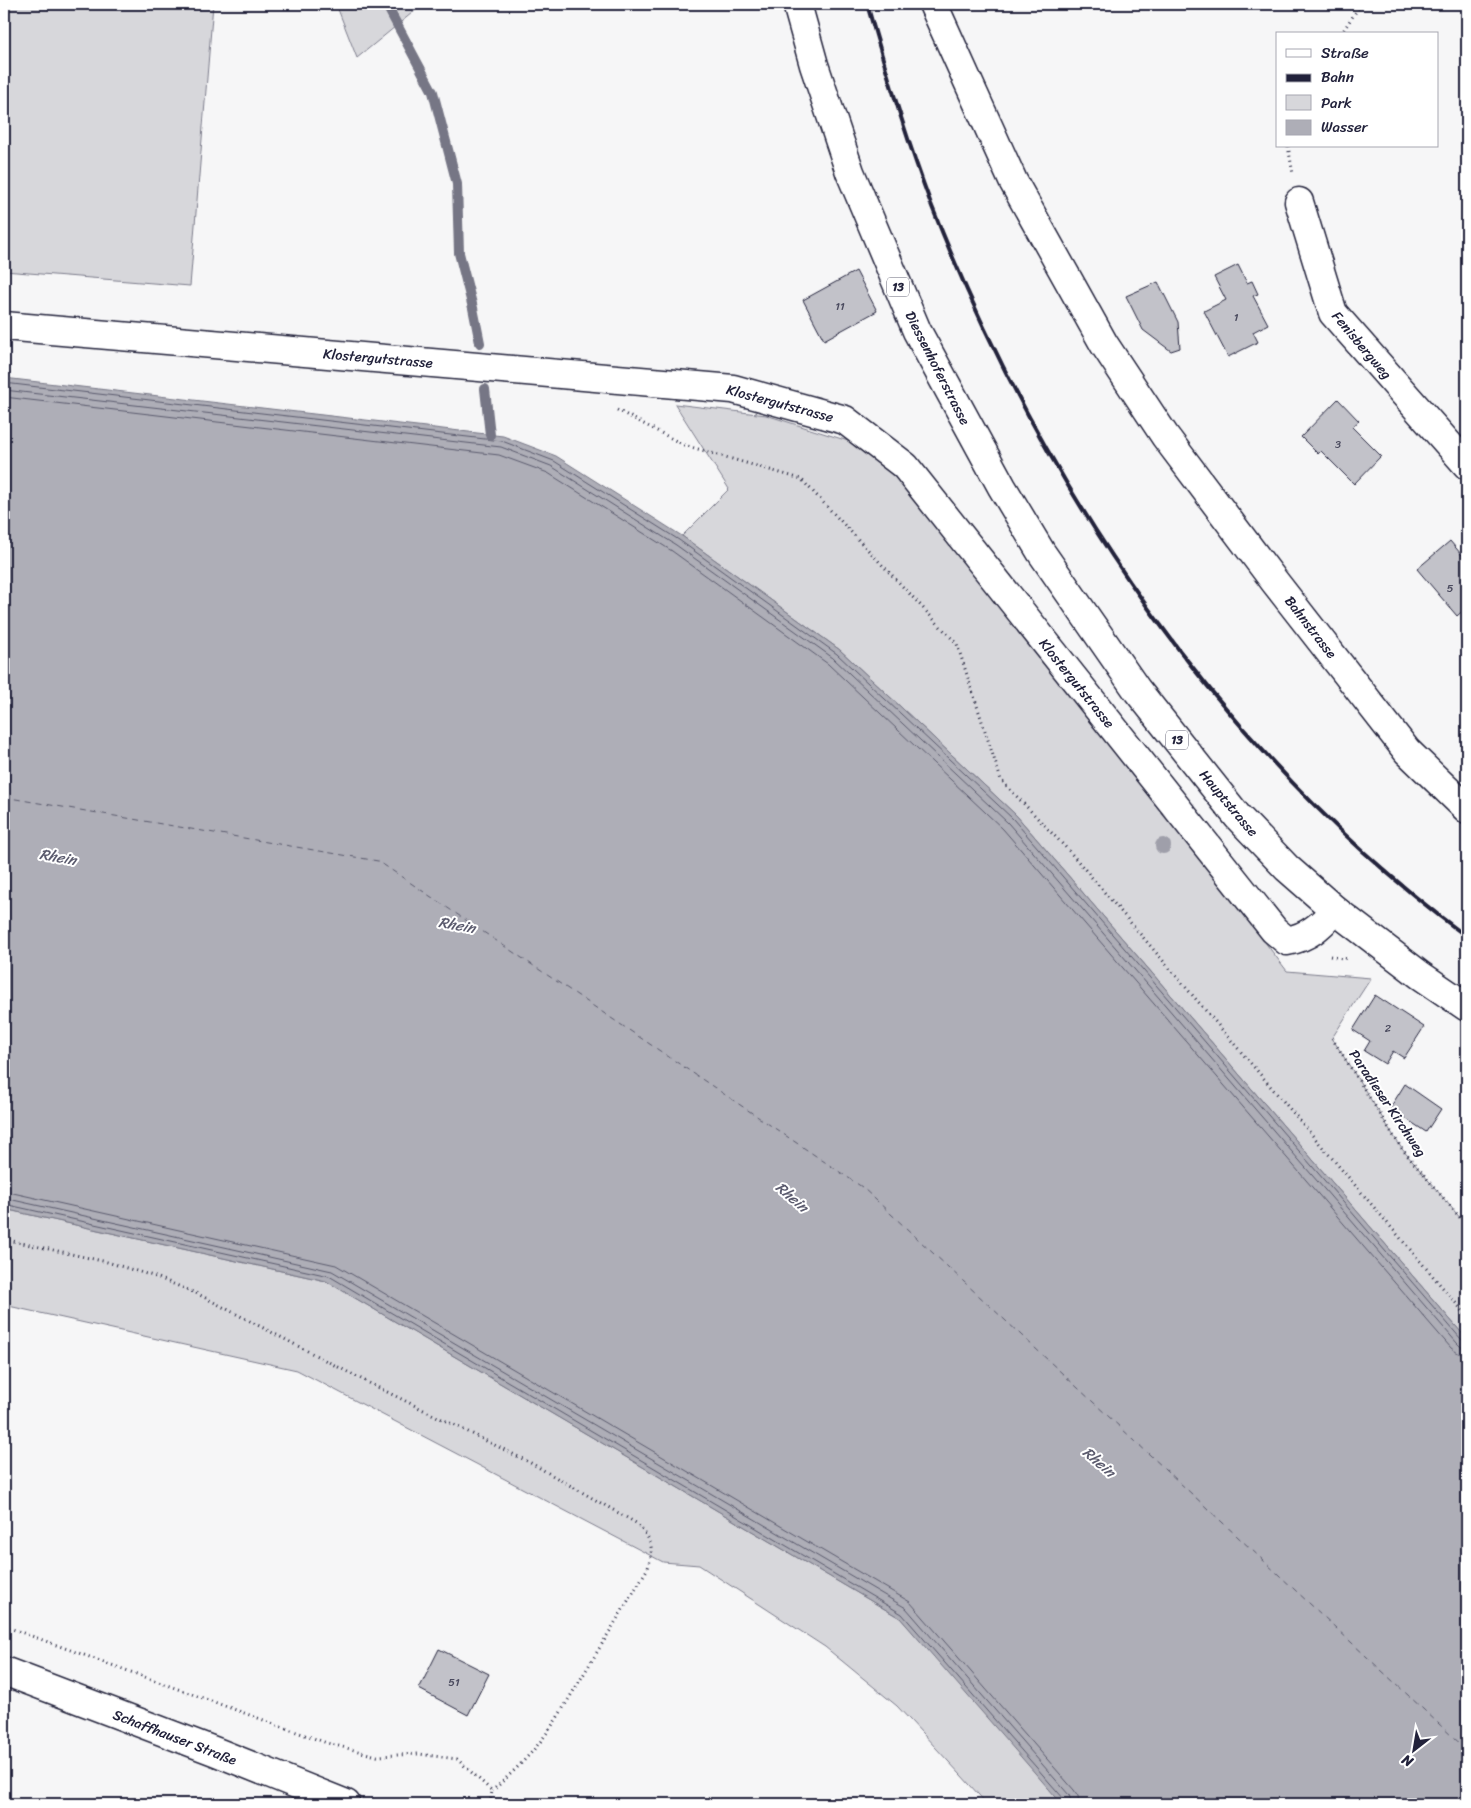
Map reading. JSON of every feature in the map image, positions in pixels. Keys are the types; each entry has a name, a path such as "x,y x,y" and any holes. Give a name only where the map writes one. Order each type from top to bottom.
{"street":[{"name":"Diessenhoferstrasse","path":"797,4 814,66 850,172 917,331 1002,487 1042,552"},
{"name":"Bahnstrasse","path":"933,4 1013,180 1104,344 1165,436 1275,582 1407,751 1467,809"},
{"name":"Fenisbergweg","path":"1299,202 1333,313 1467,465"},
{"name":"Klostergutstrasse","path":"4,326 734,389 844,420 905,466 1274,930 1287,941 1301,938 1320,927 1335,910"},
{"name":"Hauptstrasse","path":"1042,552 1137,690 1238,817 1287,868 1335,910 1420,975 1467,1007"},
{"name":"Schaffhauser Straße","path":"4,1671 346,1804"}],"path":[{"path":"1342,32 1361,4"},
{"path":"613,409 684,445 801,480 957,644 1001,780 1070,852 1467,1316"},
{"name":"Paradieser Kirchweg","path":"1332,1038 1402,1149 1467,1226"},
{"path":"4,1239 107,1262 156,1277 198,1294 393,1395 529,1462 636,1523 648,1536 652,1547 652,1558 648,1568 544,1738 523,1763 492,1791 490,1804"},
{"path":"4,1626 327,1742 377,1756 419,1754 457,1759 492,1791"}],"green space":[{"path":"4,4 213,4 190,286 4,271"},
{"path":"336,4 423,4 357,58"},
{"path":"675,404 766,415 905,459 1083,705 1287,971 1371,978 1332,1038 1402,1149 1467,1226 1467,1339 1016,815 840,650 682,536 729,489"},
{"path":"4,1209 326,1281 900,1618 1072,1804 987,1804 897,1706 825,1647 699,1565 663,1562 297,1370 4,1305"}],"water":[{"name":"Rhein","path":"4,378 503,436 556,456 682,536 840,650 1016,815 1467,1339 1467,1804 1062,1804 900,1618 326,1281 4,1209"}],"building":[{"path":"1238,265 1247,283 1252,281 1258,294 1253,296 1268,324 1253,332 1258,342 1228,357 1204,311 1226,300 1214,277"},
{"path":"856,271 877,311 824,340 803,300"},
{"path":"1158,282 1178,322 1180,348 1171,351 1143,330 1126,296"},
{"path":"1338,399 1359,421 1352,427 1381,456 1354,484 1321,451 1318,454 1301,437"},
{"path":"1450,541 1467,561 1467,607 1457,616 1417,569"},
{"path":"1375,995 1424,1027 1404,1058 1393,1051 1385,1064 1364,1051 1370,1041 1353,1030"},
{"path":"1405,1084 1441,1109 1426,1132 1390,1108"},
{"path":"439,1649 489,1674 468,1715 419,1689"}],"waterway":[{"path":"386,4 433,92 457,184 459,253 480,343"},
{"path":"485,389 490,435"}],"ferry route":[{"path":"4,797 378,861 862,1187 1467,1750"}],"railway":[{"path":"867,4 922,179 976,310 1027,413 1085,512 1148,608 1219,700 1295,785 1378,865 1467,937"}]}
